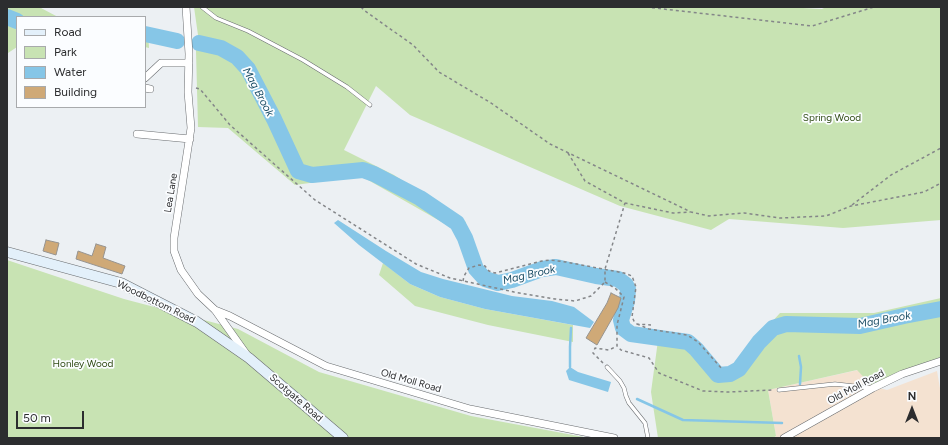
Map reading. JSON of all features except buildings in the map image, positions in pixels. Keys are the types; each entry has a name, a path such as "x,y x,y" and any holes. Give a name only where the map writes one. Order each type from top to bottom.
{"street":[{"name":"Lea Lane","path":"186,7 191,128 174,238 174,251 181,270 198,294 215,310 249,358"},
{"path":"146,77 161,63 189,63"},
{"path":"137,134 190,139"},
{"name":"Woodbottom Road","path":"7,252 121,283 197,322 249,358"},
{"name":"Old Moll Road","path":"215,310 230,316 326,366 470,409 614,438"},
{"name":"Scotgate Road","path":"249,358 343,438"},
{"name":"Old Moll Road","path":"784,438 873,388 902,374 941,361"}],"lane":[{"path":"202,7 216,18 248,30 303,60 347,87 370,105"},
{"path":"607,367 620,381 629,403 645,423 648,438"},
{"path":"779,390 835,384 873,388"}],"path":[{"path":"361,7 413,45 439,72 491,103 550,144 691,212 709,216 744,213 780,218 826,216 851,206 924,192 941,183"},
{"path":"646,7 812,26 874,7"},
{"path":"188,84 200,89 230,125 314,200 416,264 450,278 555,299 575,301 591,296 605,282 605,269 625,203"},
{"path":"851,206 891,175 941,148"},
{"path":"568,154 585,181 625,203 673,214 691,212"},
{"path":"463,280 469,268 478,265 485,266 489,271 495,272 550,260 624,273 632,276 636,287 632,317 637,324 649,329 687,335 698,342 722,369"},
{"path":"605,282 616,289 624,297 617,325 617,346"},
{"path":"637,324 651,325"},
{"path":"607,367 593,353 593,350 594,348 609,350 617,346"},
{"path":"617,346 622,350 649,358 659,373 703,391 728,392 779,390"}],"shaded area":[{"path":"858,370 872,386 887,390 937,371 941,394 941,438 774,438 776,436 768,390"}],"green space":[{"path":"7,7 41,8 56,16 16,16 16,48 7,53"},
{"name":"Spring Wood","path":"194,7 784,7 822,9 826,7 941,7 941,220 843,228 729,219 711,230 620,206 410,115 376,86 344,150 394,175 466,222 461,233 361,176 295,185 228,128 198,127 196,51 198,35"},
{"path":"146,29 148,29 149,48 146,47"},
{"name":"Honley Wood","path":"7,260 124,299 238,329 319,372 471,416 589,438 7,438"},
{"path":"383,263 410,284 440,297 485,309 573,325 573,342 488,325 415,306 379,275"},
{"path":"941,298 941,357 894,375 872,386 857,370 768,390 776,436 773,438 658,438 651,392 659,333 687,339 697,346 721,371 727,371 780,313 874,313"}],"water":[{"path":"338,220 421,272 512,296 552,301 574,307 594,322 590,328 485,309 440,297 410,284 359,245 334,223"},
{"path":"570,367 578,372 611,382 608,392 569,380 566,371"}],"waterway":[{"path":"7,17 16,21"},
{"path":"146,34 177,41"},
{"name":"Mag Brook","path":"199,43 221,48 237,57 248,69 274,119 298,171 312,175 363,170 374,174 420,198 457,223 465,238 476,269 485,279 498,283 512,280 542,269 556,267 596,276 618,279 626,285 628,289 627,301 621,320 623,328 631,334 688,342 696,349 718,375 730,374 739,369 759,342 773,328 786,324 860,326 941,309"},
{"path":"570,367 571,328"},
{"path":"799,356 801,367 800,384"},
{"path":"637,399 683,420 782,423"}]}
